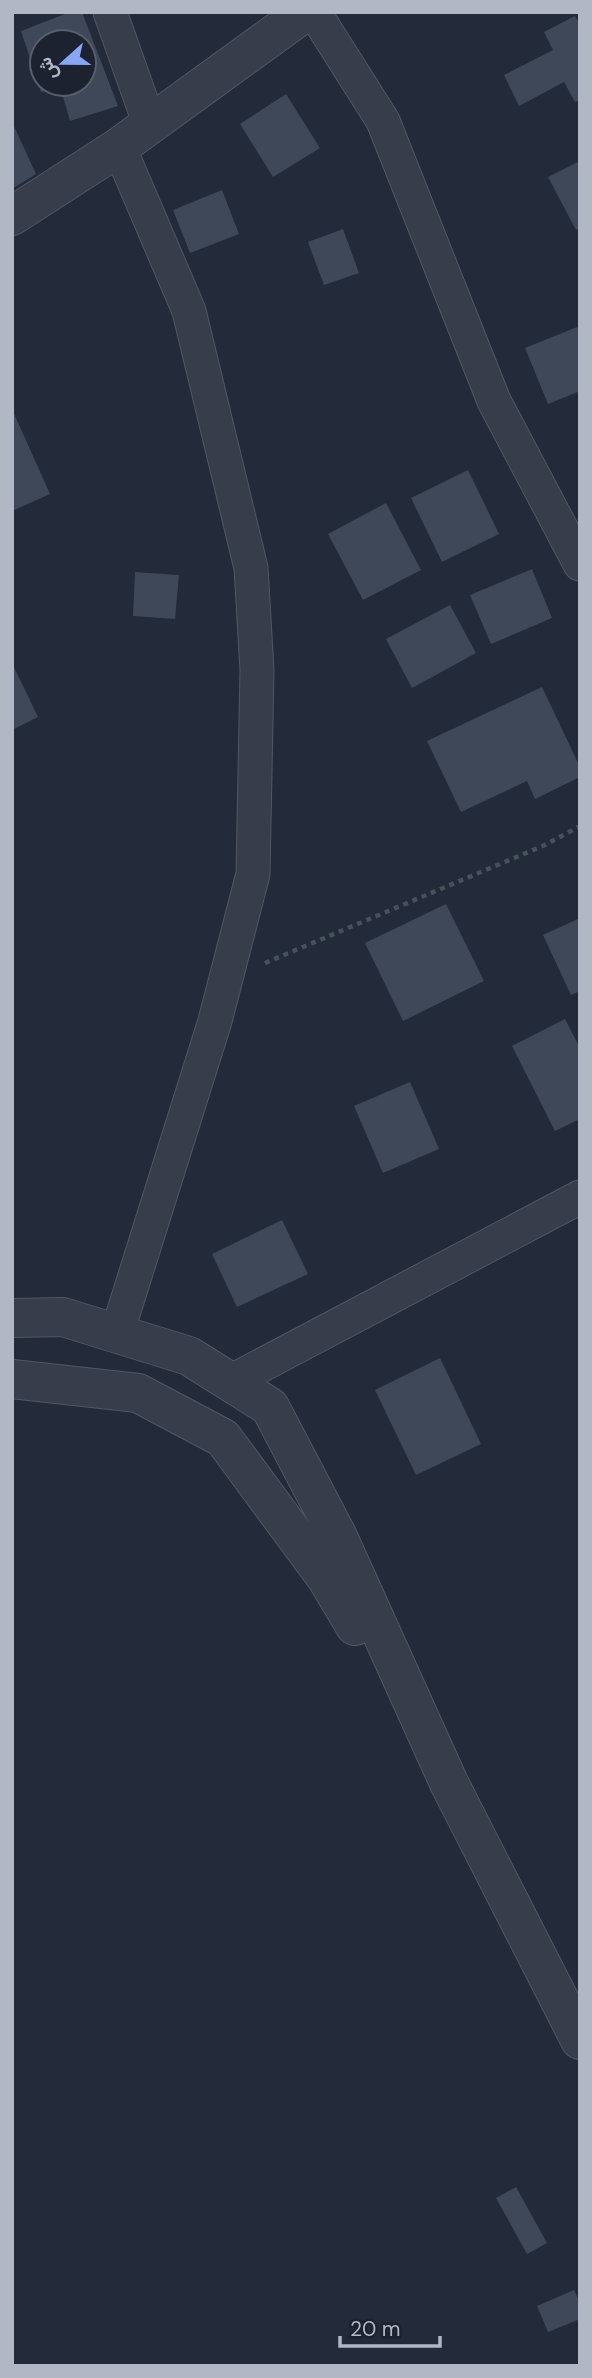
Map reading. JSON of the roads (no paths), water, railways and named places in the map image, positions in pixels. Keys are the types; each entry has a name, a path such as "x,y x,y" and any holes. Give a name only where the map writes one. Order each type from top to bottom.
{"street":[{"path":"110,12 150,125"},
{"path":"12,216 119,147 303,14 383,121 494,401 580,564"},
{"path":"117,1333 226,979 253,874 257,670 251,568 189,311 119,147"},
{"path":"230,1382 580,1197"},
{"path":"12,1318 63,1317 189,1356 270,1407 338,1537 449,1783 580,2040"},
{"path":"12,1379 138,1393 223,1438 327,1579 449,1783"}]}
